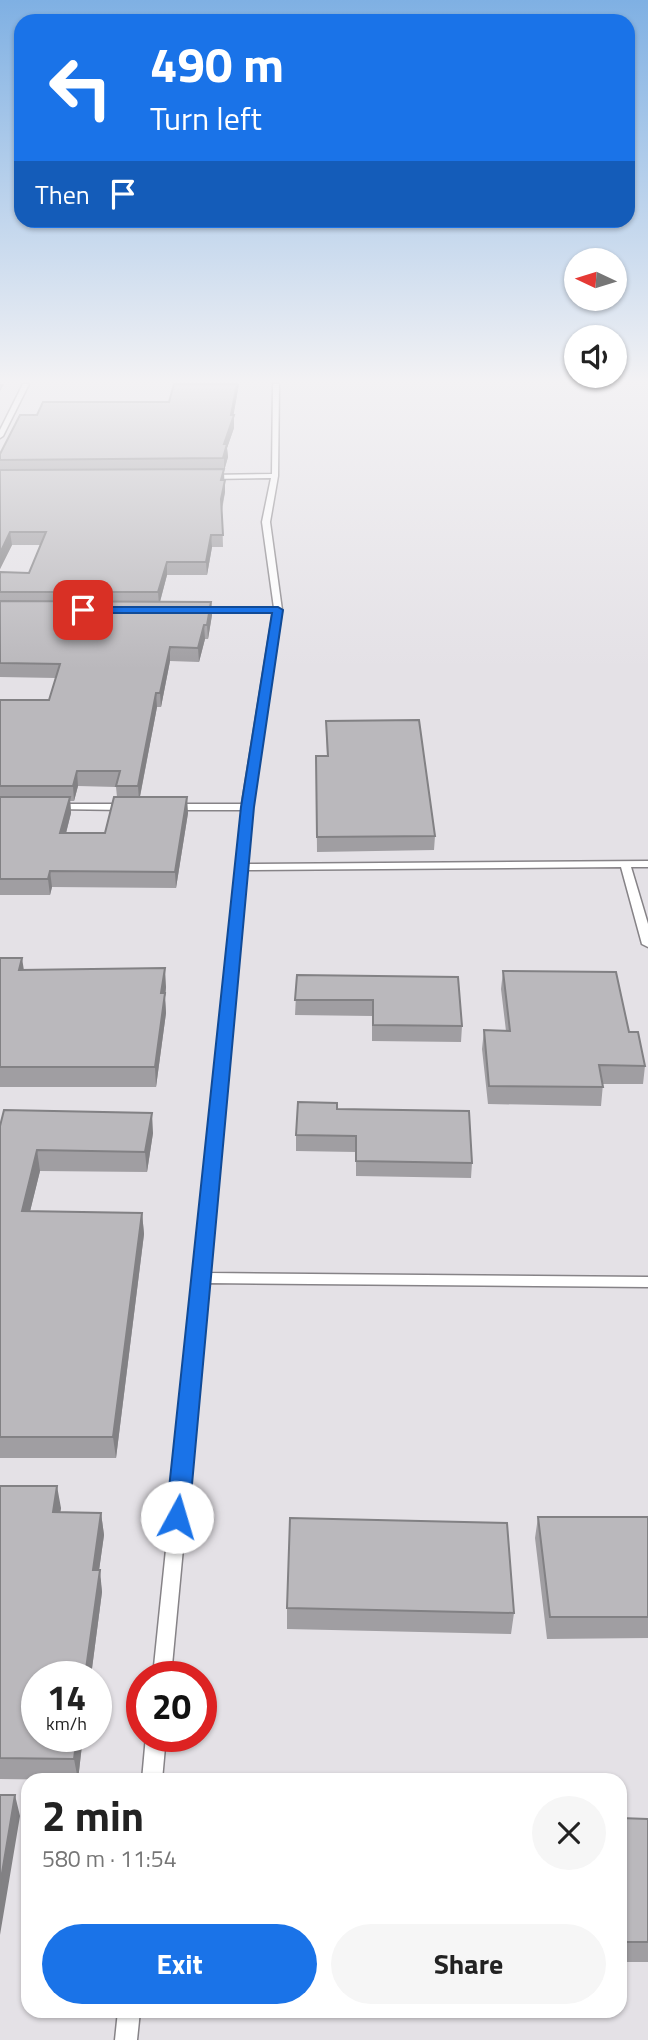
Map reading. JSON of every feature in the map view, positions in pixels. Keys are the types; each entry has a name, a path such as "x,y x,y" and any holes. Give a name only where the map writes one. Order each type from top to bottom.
{"lane":[{"path":"163,1661 247,807 278,610 266,522 274,479"},
{"path":"181,610 278,610"},
{"path":"41,807 137,807"},
{"path":"165,807 247,807"},
{"path":"625,864 648,944"},
{"path":"241,867 648,864"},
{"path":"201,1278 648,1282"},
{"path":"153,1773 155,1752"},
{"path":"126,2040 128,2018"}],"building":[{"path":"0,479 225,480 221,499 223,535 211,535 206,562 167,562 158,592 0,592 0,572 29,573 46,532 10,532 0,553"},
{"path":"0,601 211,602 207,625 204,625 198,648 170,647 160,693 156,693 138,786 116,786 120,771 77,771 73,786 0,786 0,700 49,700 60,664 0,663"},
{"path":"419,720 435,836 317,837 316,756 328,756 326,721"},
{"path":"0,797 70,797 60,833 105,833 114,797 187,797 175,872 50,871 48,879 0,879"},
{"path":"0,958 22,958 19,970 165,968 161,993 165,993 155,1067 0,1067"},
{"path":"503,971 616,972 629,1032 638,1032 645,1066 599,1065 603,1087 489,1086 484,1030 510,1031"},
{"path":"297,975 458,977 462,1026 373,1025 373,1000 295,1000"},
{"path":"298,1102 337,1103 337,1109 469,1111 472,1163 356,1161 356,1136 296,1135"},
{"path":"4,1110 152,1113 145,1152 37,1150 22,1211 142,1213 113,1437 0,1437 0,1126"},
{"path":"0,1486 57,1486 53,1512 101,1513 93,1570 100,1570 87,1661 21,1661 21,1752 75,1752 74,1759 0,1758"},
{"path":"538,1517 648,1517 648,1617 550,1617"},
{"path":"290,1518 507,1523 514,1613 287,1608"},
{"path":"0,1795 15,1795 0,1885"},
{"path":"627,1818 648,1819 648,1942 627,1942"}],"route":[{"path":"83,610 278,610 247,807 177,1517"}]}
